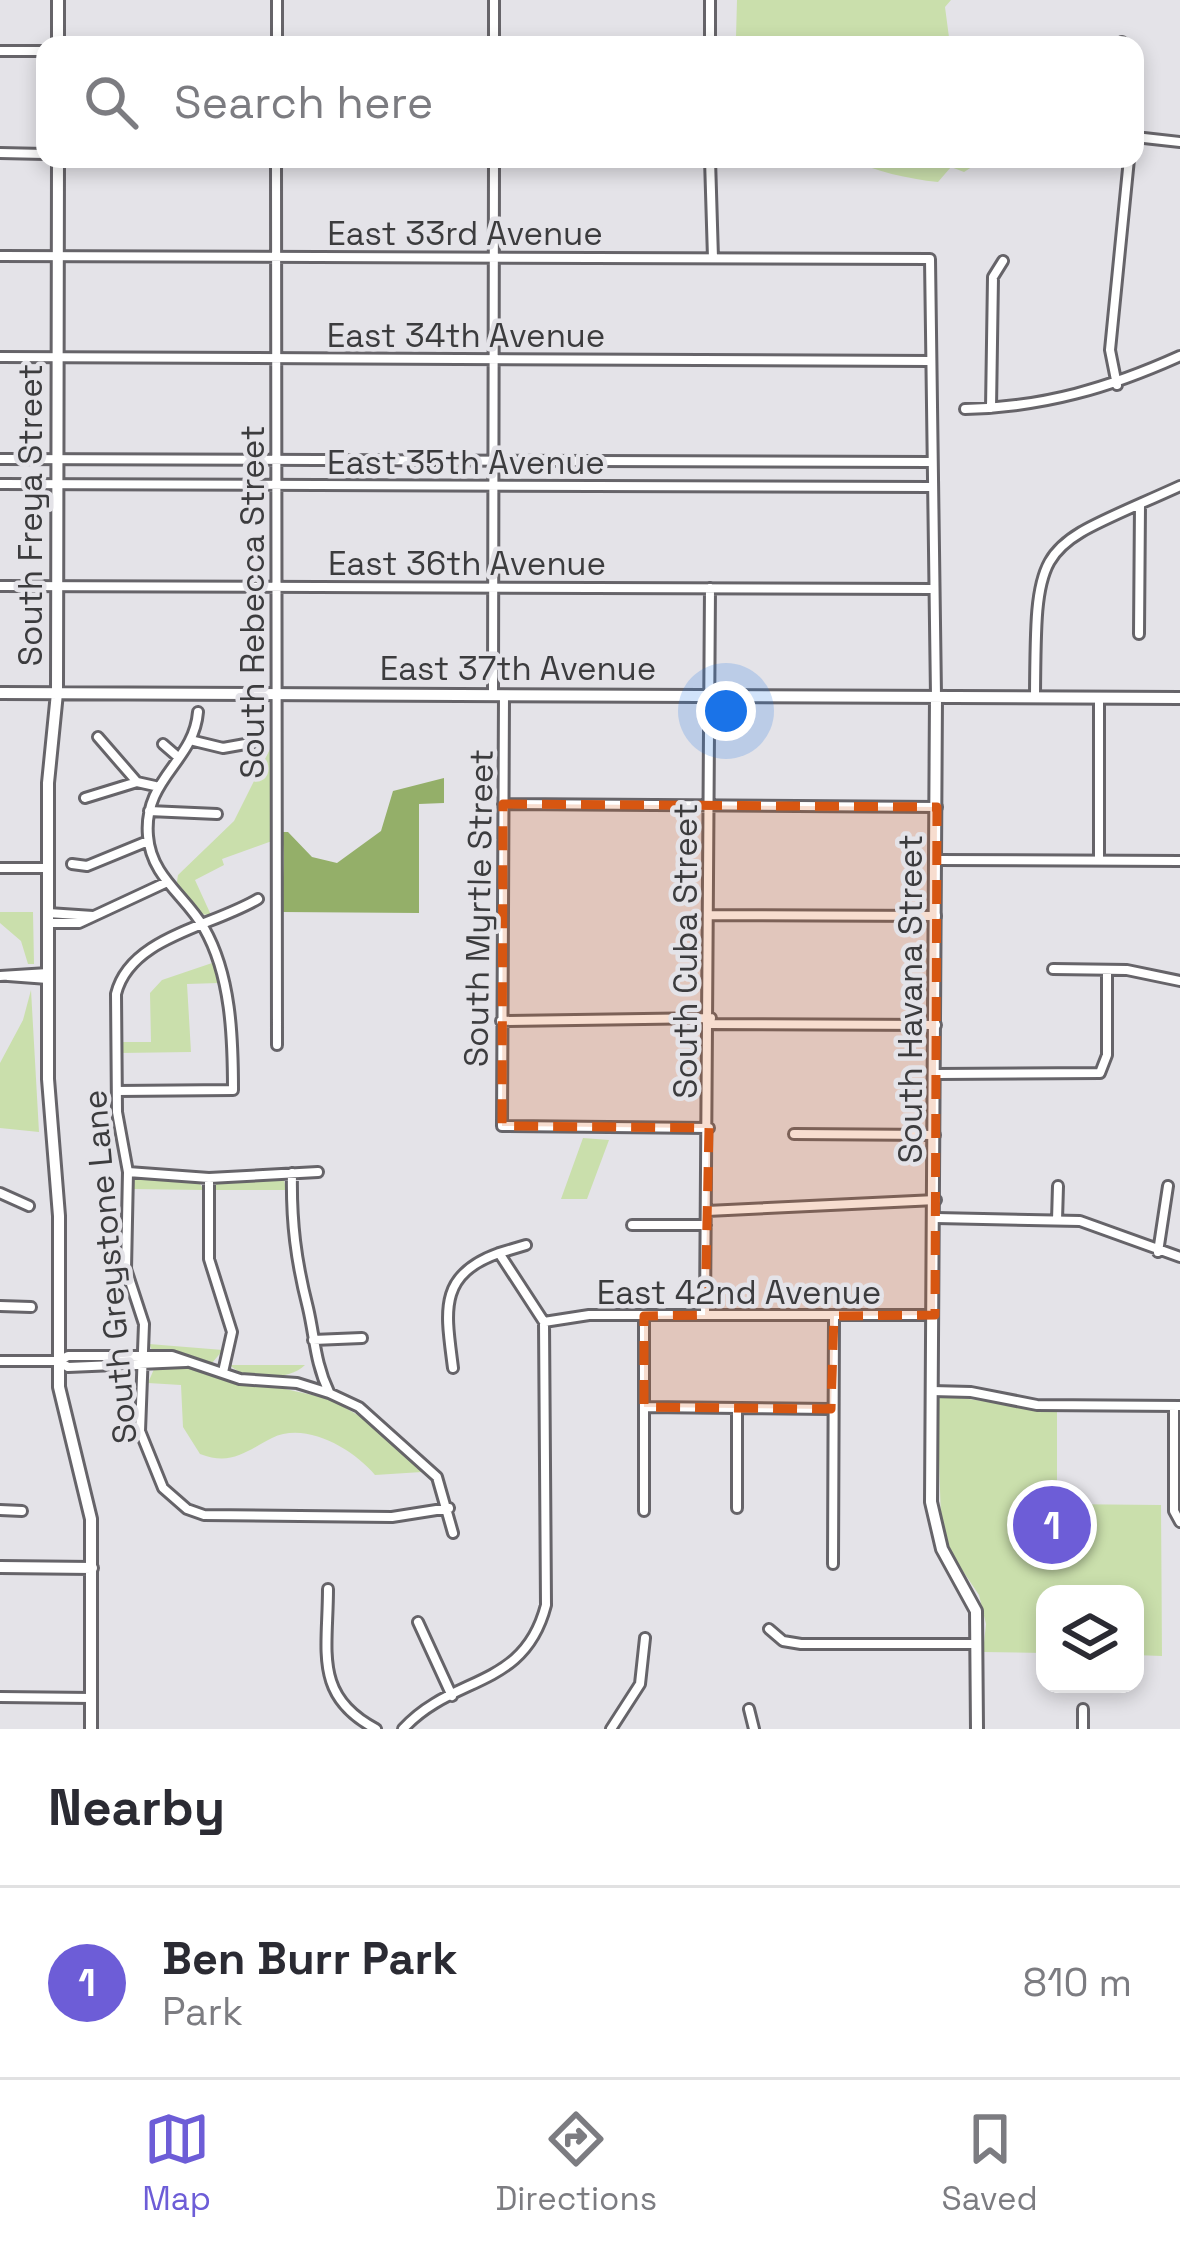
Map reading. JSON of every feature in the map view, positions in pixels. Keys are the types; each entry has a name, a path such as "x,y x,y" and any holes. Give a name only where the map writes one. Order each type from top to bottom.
{"street":[{"path":"58,0 58,36"},
{"path":"277,0 277,36"},
{"path":"494,0 494,36"},
{"path":"710,0 710,36"},
{"path":"0,51 36,52"},
{"path":"1144,138 1180,142"},
{"path":"0,153 36,154"},
{"name":"South Freya Street","path":"58,168 57,693 47,868 48,1079 59,1216 58,1361 63,1417 89,1504 91,1729"},
{"name":"South Rebecca Street","path":"276,168 277,1045"},
{"name":"South Myrtle Street","path":"494,168 494,587 503,804 501,1123 509,1127 709,1128"},
{"path":"710,168 713,258"},
{"path":"1117,385 1111,350 1128,168"},
{"name":"East 33rd Avenue","path":"0,256 930,259"},
{"name":"South Havana Street","path":"930,259 937,807 933,1521 942,1550 970,1595 978,1644 976,1729"},
{"path":"991,408 993,278 1003,261"},
{"path":"965,409 1030,406 1117,385 1180,356"},
{"name":"East 34th Avenue","path":"0,357 931,361"},
{"name":"East 35th Avenue","path":"0,459 932,462"},
{"name":"East 35th Avenue","path":"0,484 932,487"},
{"path":"1035,696 1040,574 1070,536 1180,486"},
{"path":"1139,634 1140,505"},
{"name":"East 36th Avenue","path":"0,586 934,589"},
{"name":"South Cuba Street","path":"705,1315 711,1021 710,588"},
{"name":"East 37th Avenue","path":"0,693 1180,698"},
{"path":"1099,697 1099,860"},
{"path":"117,1090 233,1090 223,980 203,926 165,883 148,842 155,786 190,740 197,712"},
{"path":"190,740 237,748 250,742"},
{"path":"99,744 137,782"},
{"path":"163,744 178,757"},
{"path":"85,797 137,782 155,786"},
{"path":"503,804 937,807"},
{"path":"149,811 217,814"},
{"path":"73,868 148,842"},
{"path":"937,860 1180,861"},
{"path":"0,868 47,868"},
{"path":"48,918 94,916 165,883"},
{"name":"South Greystone Lane","path":"257,899 153,945 120,977 117,1090 128,1172 126,1270 144,1324 140,1431 163,1488 187,1509 221,1517 392,1516 449,1508"},
{"path":"711,915 936,916"},
{"path":"1053,969 1107,970 1180,981"},
{"path":"937,1075 1094,1076 1106,1067 1107,970"},
{"path":"3,976 48,976"},
{"path":"501,1021 936,1025"},
{"path":"794,1134 937,1135"},
{"path":"128,1172 209,1178 318,1172"},
{"path":"292,1173 292,1249 314,1362 329,1394"},
{"path":"209,1178 209,1259 232,1332 223,1372"},
{"path":"1057,1220 1058,1186"},
{"path":"1158,1252 1168,1186"},
{"path":"0,1193 29,1206"},
{"path":"707,1211 936,1200"},
{"path":"936,1219 1098,1225 1180,1257"},
{"path":"632,1225 706,1225"},
{"path":"453,1368 448,1306 452,1285 476,1262 526,1245"},
{"path":"403,1729 525,1654 538,1637 546,1605 544,1322 499,1253"},
{"path":"0,1306 31,1306"},
{"name":"East 42nd Avenue","path":"544,1322 644,1316 935,1315"},
{"path":"644,1316 644,1511"},
{"path":"833,1564 834,1316"},
{"path":"313,1340 362,1338"},
{"path":"0,1361 58,1361 68,1356 188,1361 240,1379 297,1383 329,1394 359,1407 437,1477 453,1533"},
{"path":"297,1383 314,1362"},
{"path":"932,1391 971,1392 1037,1405 1177,1406 1174,1511 1180,1522"},
{"path":"644,1407 832,1408"},
{"path":"737,1408 737,1508"},
{"path":"0,1510 22,1511"},
{"path":"0,1567 92,1568"},
{"path":"328,1589 329,1684 340,1706 376,1729"},
{"path":"418,1622 452,1696"},
{"path":"769,1629 783,1641 801,1644 978,1644"},
{"path":"611,1729 640,1684 645,1638"},
{"path":"0,1697 92,1698"},
{"path":"749,1709 754,1729"},
{"path":"1083,1709 1083,1729"}],"highlighted area":[{"path":"503,804 937,807 935,1315 834,1316 831,1409 644,1407 644,1316 705,1315 709,1128 502,1126"}],"green space":[{"path":"737,0 951,0 945,7 949,36 736,36"},
{"path":"873,168 950,168 938,182"},
{"path":"272,745 272,841 222,859 224,865 195,880 211,915 197,914 176,888 178,875 234,821"},
{"path":"444,778 444,803 419,804 419,913 282,912 281,832 288,832 312,857 337,863 381,831 393,791"},
{"path":"0,912 33,912 34,964 28,964 21,941 0,923"},
{"path":"215,962 219,983 187,984 191,1052 120,1053 120,1042 151,1042 150,993 162,980"},
{"path":"31,990 39,1132 0,1128 0,1063 23,1020"},
{"path":"583,1138 609,1140 587,1199 561,1199"},
{"path":"132,1178 198,1181 204,1190 130,1189"},
{"path":"284,1180 286,1190 213,1190 217,1182"},
{"path":"149,1344 223,1350 212,1363 184,1353 153,1352"},
{"path":"230,1365 305,1365 289,1374 267,1377 246,1374"},
{"path":"154,1369 195,1369 330,1399 361,1417 422,1472 375,1475 342,1447 299,1433 272,1438 229,1458 200,1454 183,1427 181,1385 148,1383"},
{"path":"944,1396 1057,1410 1057,1504 1161,1505 1162,1656 1144,1655 1144,1585 1036,1585 1036,1653 983,1652 986,1624 979,1595 948,1549 941,1520 937,1399"}],"place":[{"name":"Ben Burr Park","path":"1052,1525"}]}
